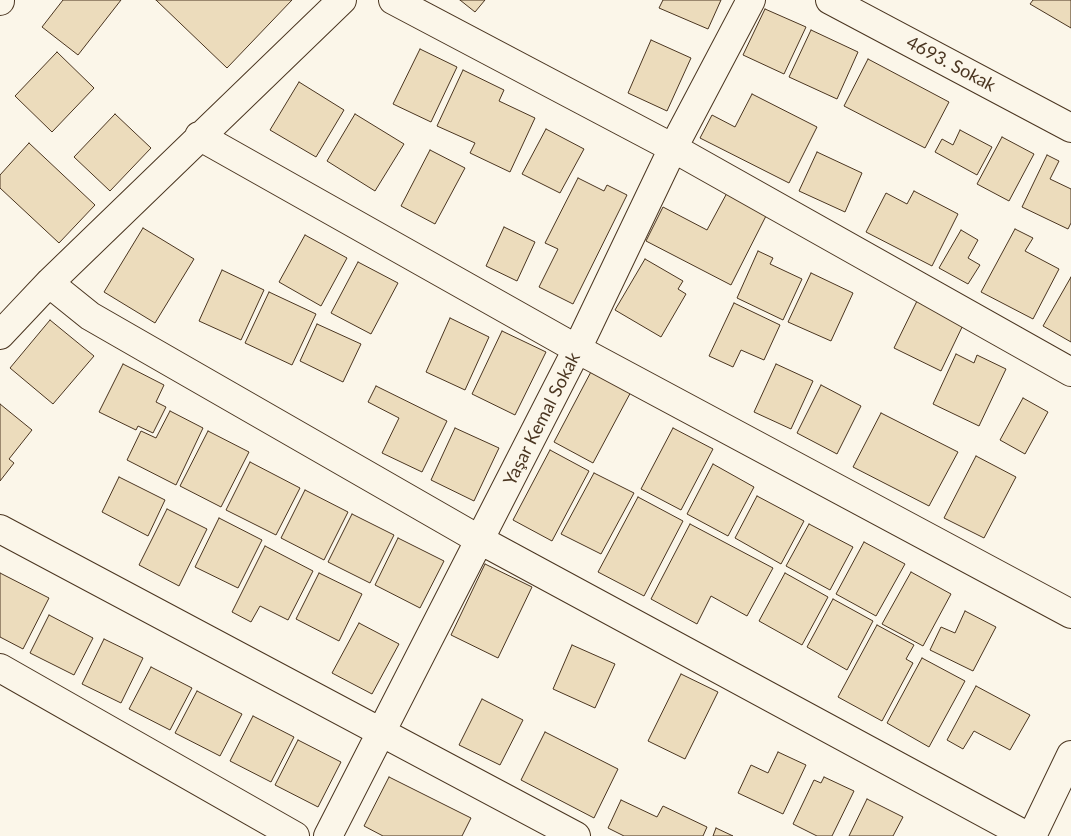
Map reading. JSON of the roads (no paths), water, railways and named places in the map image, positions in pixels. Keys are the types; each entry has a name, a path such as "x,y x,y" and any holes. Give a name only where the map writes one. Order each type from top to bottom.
{"street":[{"path":"0,335 49,283 199,136 342,0"},
{"path":"393,0 673,148 1071,372"},
{"name":"Yaşar Kemal Sokak","path":"328,836 577,349 673,148 751,0"},
{"name":"4693. Sokak","path":"830,0 1071,128"},
{"path":"199,136 577,349 1071,614"},
{"path":"49,283 90,316 480,540 1027,836"},
{"path":"0,529 576,836"},
{"path":"0,668 295,836"},
{"path":"1032,836 1071,755"}]}
